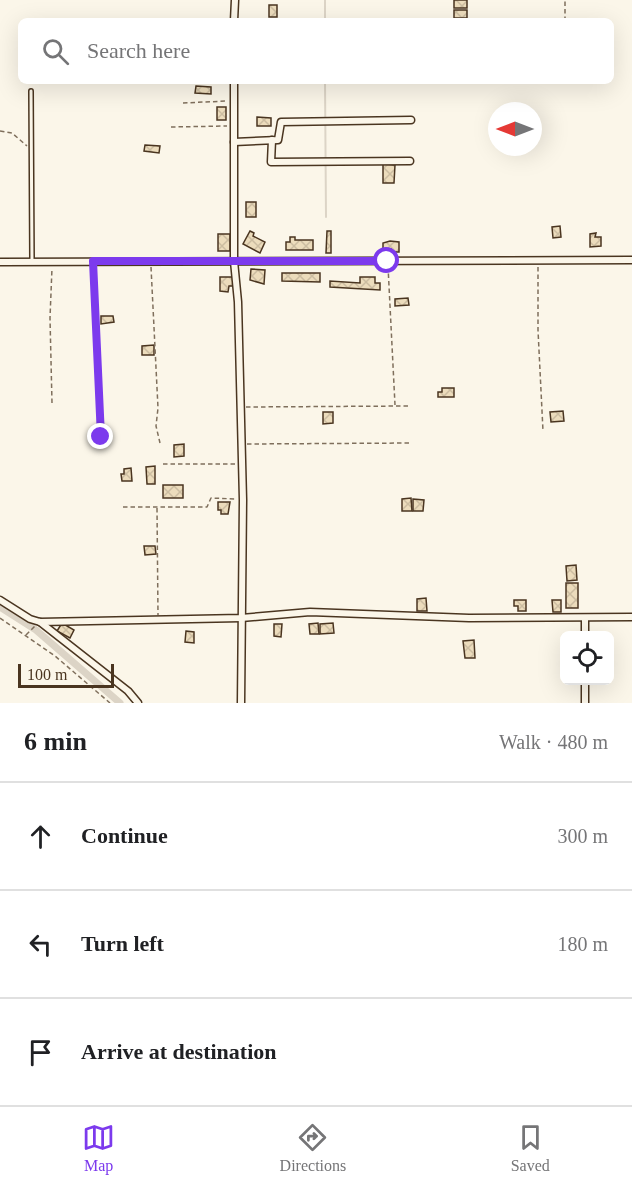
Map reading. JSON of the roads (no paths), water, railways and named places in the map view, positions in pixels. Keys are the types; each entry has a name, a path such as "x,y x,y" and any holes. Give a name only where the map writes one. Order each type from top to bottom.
{"street":[{"path":"234,18 235,0"},
{"path":"234,84 234,261 242,407 241,703"},
{"path":"234,142 278,140 281,122 411,120"},
{"path":"272,140 272,162 410,160"},
{"path":"0,262 632,260"},
{"path":"0,600 30,619 40,622 242,618 310,612 469,618 632,617"},
{"path":"585,618 585,631"},
{"path":"40,622 128,691 138,703"},
{"path":"585,685 585,703"}],"lane":[{"path":"31,91 32,262"}],"waterway":[{"path":"325,0 325,18"},
{"path":"325,84 326,217"},
{"path":"0,607 36,630 120,703"}]}
